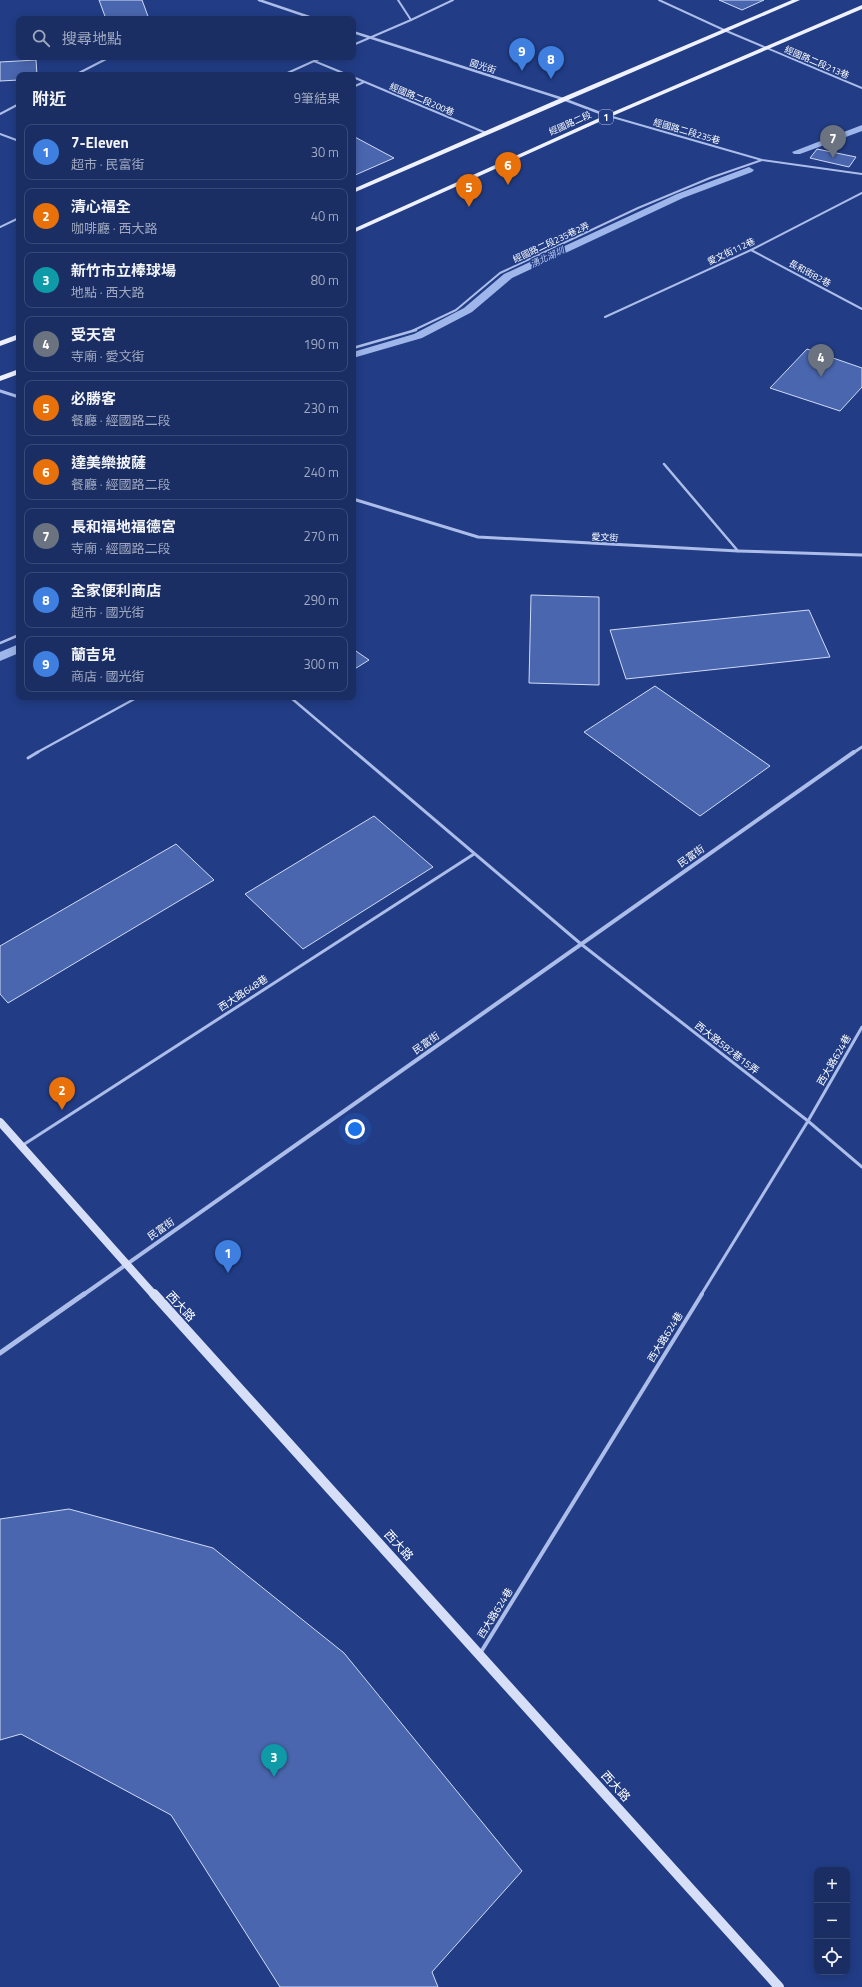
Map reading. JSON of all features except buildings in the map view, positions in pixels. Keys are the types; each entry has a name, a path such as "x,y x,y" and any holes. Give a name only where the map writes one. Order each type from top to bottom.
{"main road":[{"path":"356,190 563,99 797,0"},
{"name":"經國路二段","path":"356,230 608,116 862,7"},
{"path":"0,344 16,337"},
{"path":"0,378 16,372"}],"street":[{"path":"260,0 306,16"},
{"name":"國光街","path":"356,33 563,99 608,116"},
{"path":"0,391 16,396"},
{"name":"愛文街","path":"356,500 478,537 738,551 862,555"},
{"name":"民富街","path":"0,1353 862,747"},
{"name":"西大路","path":"0,1122 126,1265 480,1654 779,1987"}],"lane":[{"path":"398,0 411,20"},
{"path":"356,44 453,0"},
{"name":"經國路二段213巷","path":"659,0 724,30 862,88"},
{"path":"81,72 104,60"},
{"path":"290,72 314,61 341,72"},
{"name":"經國路二段200巷","path":"356,78 486,133"},
{"path":"356,86 364,82"},
{"path":"0,114 16,106"},
{"name":"經國路二段235巷","path":"608,116 762,160 862,174"},
{"path":"0,134 16,141"},
{"name":"經國路二段235巷2弄","path":"356,347 418,329 456,310 500,273 638,208 710,178 762,160"},
{"name":"愛文街112巷","path":"605,317 751,250 862,193"},
{"path":"0,226 16,219"},
{"name":"長和街82巷","path":"751,250 862,309"},
{"path":"664,464 738,551"},
{"path":"0,643 16,636"},
{"path":"28,758 133,700"},
{"path":"294,700 581,944"},
{"name":"西大路648巷","path":"21,1146 474,854"},
{"name":"西大路582巷15弄","path":"581,944 808,1121 862,1167"},
{"name":"西大路624巷","path":"480,1654 808,1121 862,1028"}],"waterway":[{"path":"797,152 862,128"},
{"name":"湧北湖圳","path":"356,354 418,336 468,310 508,276 680,196 749,170"},
{"name":"湧北湖圳","path":"0,657 16,649"}],"place":[{"name":"蘭吉兒","path":"522,71"},
{"name":"全家便利商店","path":"551,79"},
{"name":"長和福地福德宮","path":"833,158"},
{"name":"達美樂披薩","path":"508,185"},
{"name":"必勝客","path":"469,207"},
{"name":"受天宮","path":"821,377"},
{"name":"清心福全","path":"62,1110"},
{"name":"7-Eleven","path":"228,1273"},
{"name":"新竹市立棒球場","path":"274,1777"}]}
